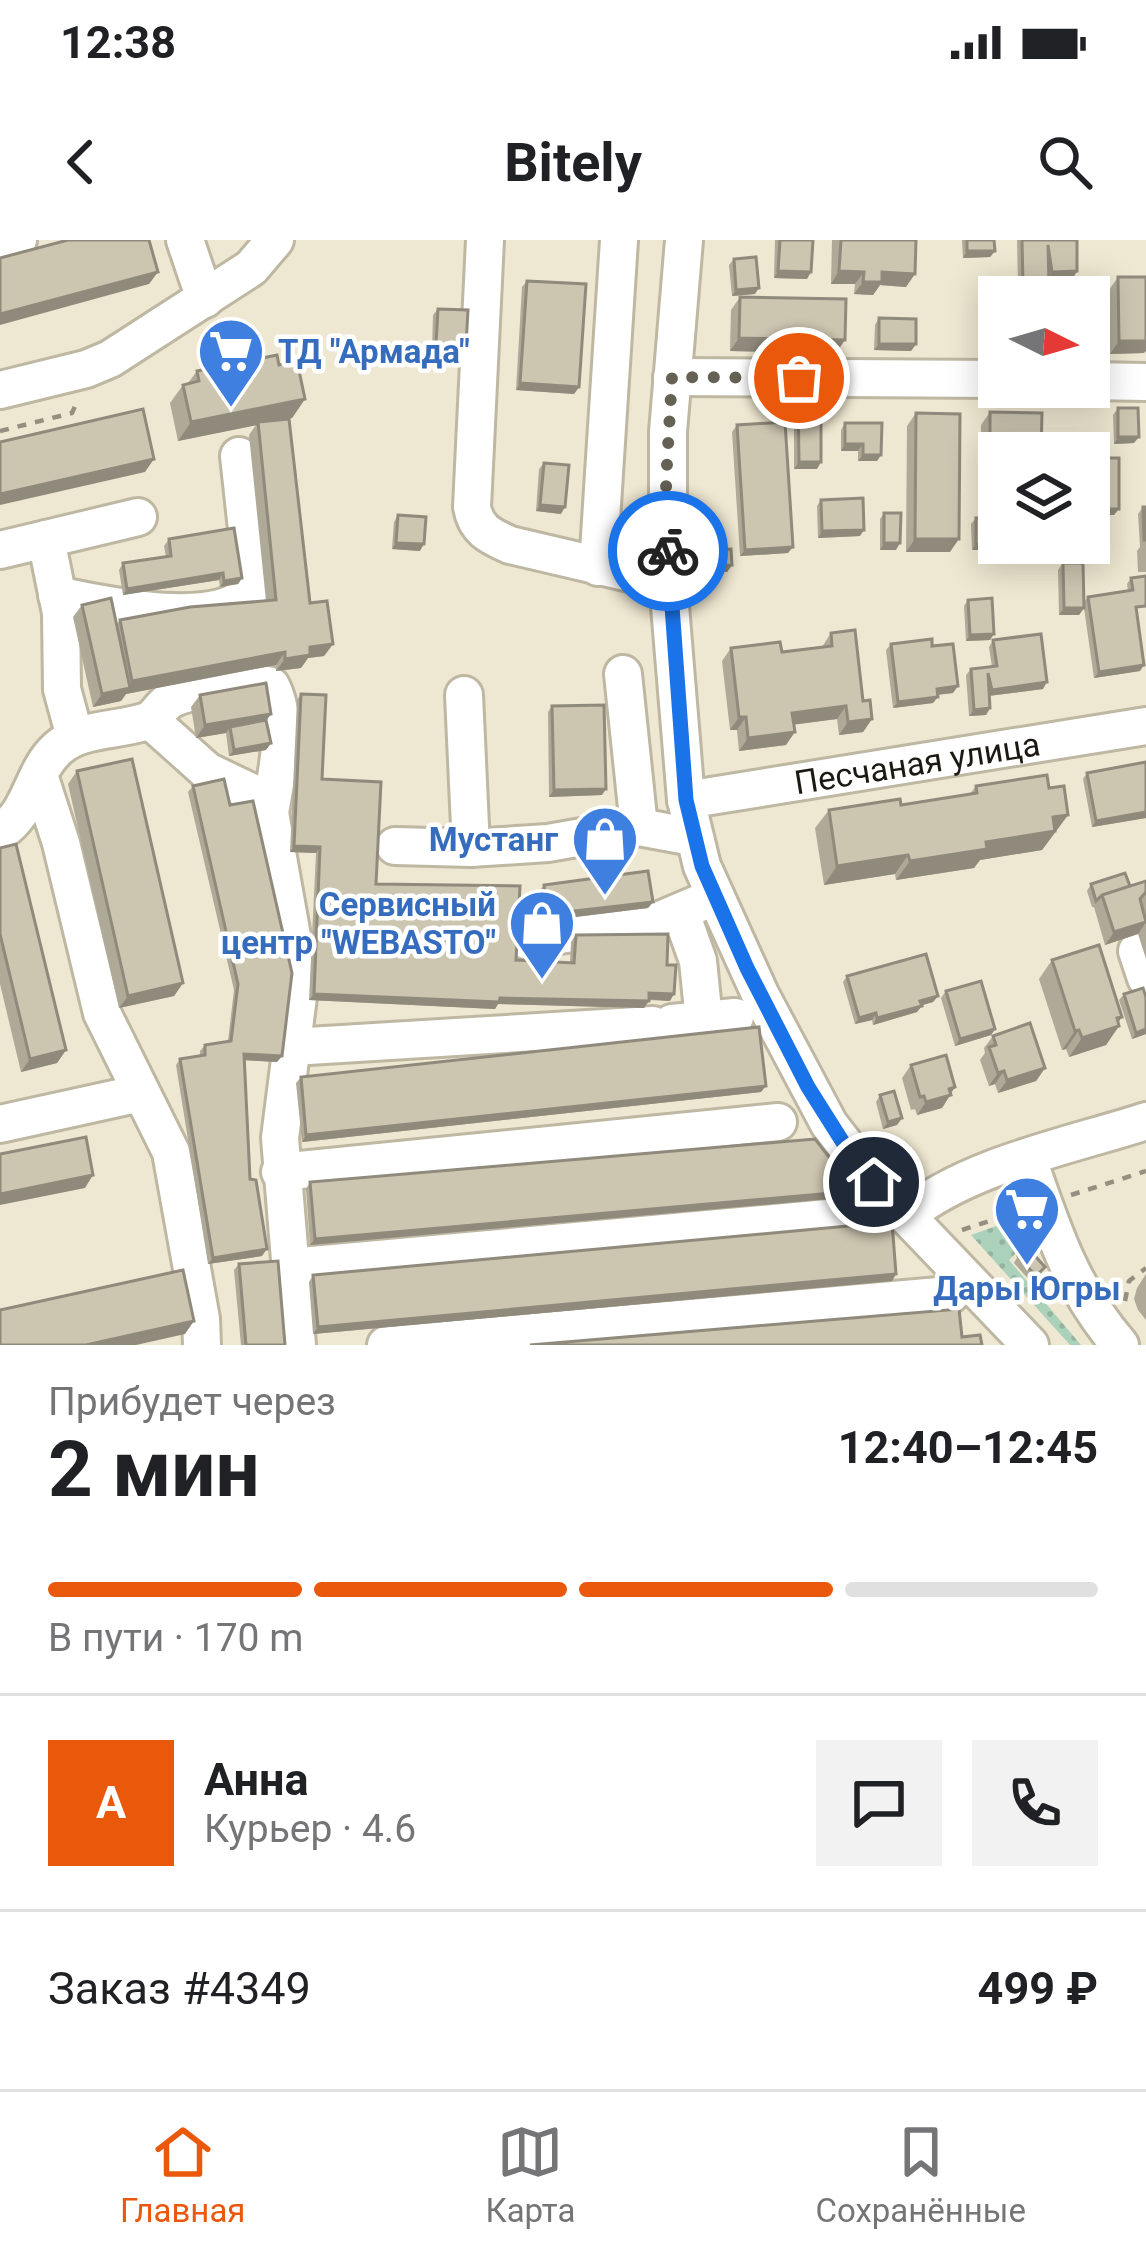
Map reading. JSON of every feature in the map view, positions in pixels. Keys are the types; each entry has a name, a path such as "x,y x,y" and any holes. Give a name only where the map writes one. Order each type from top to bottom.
{"street":[{"path":"0,244 18,240"},
{"path":"185,240 205,299"},
{"path":"0,390 99,364 251,268 275,240"},
{"path":"485,240 475,522 489,536 511,545 668,582"},
{"path":"598,567 619,240"},
{"path":"684,240 666,482 668,582 693,837 714,896 760,994 830,1124 906,1216 1030,1345"},
{"path":"672,377 978,379"},
{"path":"1110,381 1146,382"},
{"path":"57,595 166,614 238,603 249,596 253,584 239,456"},
{"path":"0,550 138,517"},
{"path":"46,539 57,595 62,689 75,737"},
{"path":"623,674 639,827"},
{"path":"1,832 16,820 57,748 75,737 151,721 178,696 258,682 271,686 276,694 280,747 270,813 300,981 281,1115 280,1172 297,1345"},
{"path":"464,694 471,848"},
{"path":"151,721 207,771 255,794 270,813"},
{"name":"Песчаная улица","path":"686,800 1146,726"},
{"path":"40,778 61,843 102,1013 171,1153 202,1345"},
{"path":"395,846 471,848 572,841 639,827 693,837"},
{"path":"1,832 25,828 44,832 61,843"},
{"path":"526,940 648,923 714,896"},
{"path":"292,1047 691,1021 698,961 681,913"},
{"path":"0,1124 141,1093"},
{"path":"906,1216 951,1186 1146,1121"},
{"path":"280,1172 778,1122"},
{"path":"1028,1159 1084,1300 1123,1327"},
{"path":"290,1267 861,1215"},
{"path":"386,1345 950,1295"}],"path":[{"path":"951,1186 969,1241"},
{"path":"1123,1327 1125,1289 1146,1268"}],"green space":[{"path":"1033,1213 1036,1234 1009,1260 1081,1345 1070,1345 971,1235"}],"building":[{"path":"68,240 149,240 158,272 0,314 0,258"},
{"path":"780,240 813,240 811,272 778,271"},
{"path":"841,240 916,240 915,274 882,272 882,282 863,282 864,272 839,271"},
{"path":"967,240 994,240 995,251 967,251"},
{"path":"1022,240 1077,240 1077,271 1052,272 1048,245 1049,276 1023,276"},
{"path":"756,257 759,288 736,290 734,259"},
{"path":"1118,277 1146,277 1146,341 1119,341"},
{"path":"527,281 586,284 579,387 520,383"},
{"path":"740,297 846,299 845,340 739,338"},
{"path":"438,309 468,310 466,345 436,344"},
{"path":"879,318 916,319 916,344 879,344"},
{"path":"277,355 279,365 297,361 305,399 191,422 183,385 199,381 197,371"},
{"path":"798,395 821,395 821,462 799,462"},
{"path":"1118,408 1138,408 1139,437 1118,437"},
{"path":"143,409 154,459 0,494 0,442"},
{"path":"990,412 1042,413 1042,432 990,432"},
{"path":"916,413 960,414 959,539 915,539"},
{"path":"289,419 310,603 327,601 333,644 310,647 310,655 285,659 285,652 132,681 120,620 190,607 276,600 258,422"},
{"path":"785,422 793,547 745,550 737,425"},
{"path":"845,423 882,423 881,455 863,455 863,444 845,444"},
{"path":"1110,458 1119,458 1119,509 1110,509"},
{"path":"544,463 569,465 565,507 540,505"},
{"path":"863,498 864,530 822,531 821,500"},
{"path":"630,508 649,508 648,538 630,538"},
{"path":"884,513 901,513 900,543 884,543"},
{"path":"398,515 426,517 424,544 396,543"},
{"path":"234,528 242,578 224,581 223,573 127,589 123,563 171,556 169,539"},
{"path":"731,549 732,565 711,566 711,550"},
{"path":"1063,564 1083,564 1084,608 1064,608"},
{"path":"1146,576 1146,606 1136,607 1144,665 1099,672 1088,597 1133,590 1131,578"},
{"path":"111,598 130,688 102,694 82,605"},
{"path":"992,598 994,634 970,635 968,600"},
{"path":"855,630 863,701 870,700 872,719 848,722 846,706 792,713 795,732 748,738 746,717 739,717 731,648 780,642 782,652 832,646 831,633"},
{"path":"1041,634 1047,682 992,690 988,673 990,708 974,710 971,669 997,666 993,640"},
{"path":"932,639 932,646 953,644 958,686 937,689 938,697 898,702 891,644"},
{"path":"266,683 271,714 205,725 200,695"},
{"path":"301,694 326,695 322,779 381,782 376,884 520,886 516,960 574,963 576,935 668,934 667,965 676,965 674,994 649,993 649,1001 500,998 499,1002 314,994 320,847 294,846"},
{"path":"604,705 606,789 554,790 552,706"},
{"path":"266,720 271,743 234,750 230,727"},
{"path":"132,759 183,983 128,996 77,771"},
{"path":"1146,762 1146,812 1096,821 1087,773"},
{"path":"1047,775 1049,788 1064,786 1068,815 1053,817 1055,831 986,842 987,849 837,866 829,810 977,793 976,786"},
{"path":"224,779 230,805 253,801 292,973 282,1056 244,1054 250,1179 256,1180 267,1249 213,1258 180,1059 205,1055 205,1045 231,1041 238,984 193,786"},
{"path":"16,844 66,1050 30,1059 0,934 0,848"},
{"name":"Мустанг","path":"648,871 653,902 548,914 544,885"},
{"path":"1125,873 1130,886 1096,901 1091,884"},
{"path":"1146,881 1140,899 1146,922 1114,932 1102,895"},
{"path":"1099,945 1122,1017 1117,1018 1119,1026 1082,1038 1075,1031 1052,960"},
{"path":"926,954 938,996 920,1001 922,1006 859,1018 847,976"},
{"path":"981,981 995,1029 960,1039 946,991"},
{"path":"1143,988 1146,1029 1136,1033 1124,994"},
{"path":"1030,1023 1045,1068 1007,1080 1004,1071 998,1073 989,1047 996,1045 993,1036"},
{"path":"759,1027 766,1086 306,1135 301,1077"},
{"path":"946,1055 955,1087 949,1089 951,1095 926,1102 920,1097 911,1065"},
{"path":"894,1091 902,1118 888,1122 880,1095"},
{"path":"86,1137 93,1175 0,1194 0,1154"},
{"path":"815,1139 833,1162 844,1192 315,1239 310,1182"},
{"path":"892,1222 896,1274 318,1327 313,1275"},
{"path":"1028,1248 1045,1267 1036,1276 1018,1256"},
{"path":"278,1261 285,1345 246,1345 239,1264"},
{"path":"183,1270 194,1321 86,1345 0,1345 0,1310"},
{"path":"959,1309 962,1337 980,1335 982,1345 530,1345"}],"way so far":[{"path":"668,551 672,377 799,378"}],"place":[{"name":"ТД \"Армада\"","path":"231,410"},
{"name":"Мустанг","path":"605,898"},
{"name":"Сервисный центр \"WEBASTO\"","path":"542,982"},
{"name":"Дары Югры","path":"1027,1268"}],"route":[{"path":"668,551 686,800 702,866 808,1087 874,1182"}]}
